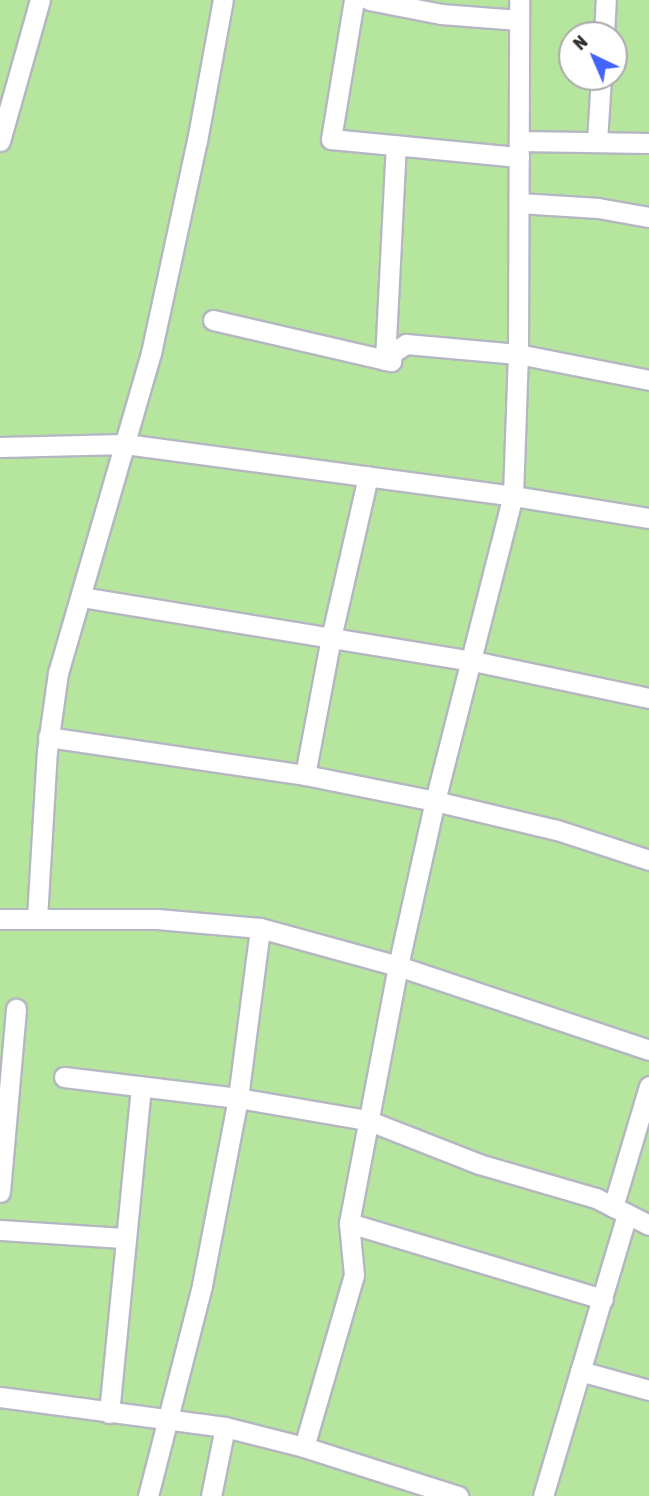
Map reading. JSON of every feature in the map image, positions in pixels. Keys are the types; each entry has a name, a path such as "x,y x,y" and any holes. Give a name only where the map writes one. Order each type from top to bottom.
{"street":[{"path":"0,142 40,0"},
{"path":"37,918 48,737 58,673 154,339 197,141 223,0"},
{"path":"354,0 331,139 396,145 519,149 597,141 649,143"},
{"path":"369,0 441,14 519,20"},
{"path":"304,1447 354,1275 349,1223 398,966 435,801 513,496 518,354 519,0"},
{"path":"605,21 606,0"},
{"path":"597,141 600,91"},
{"path":"385,360 396,145"},
{"path":"519,203 598,208 649,217"},
{"path":"213,320 391,361 392,352 406,344 518,354 649,380"},
{"path":"0,447 125,444 513,496 649,519"},
{"path":"305,775 331,638 368,476"},
{"path":"81,597 473,660 649,698"},
{"path":"48,737 305,775 435,801 557,830 649,860"},
{"path":"0,919 157,919 260,928 398,966 649,1049"},
{"path":"148,1496 202,1285 238,1098 260,928"},
{"path":"0,1192 16,1009"},
{"path":"64,1077 238,1098 368,1120 479,1164 596,1198 649,1225"},
{"path":"543,1496 603,1299 649,1086"},
{"path":"109,1413 141,1087"},
{"path":"349,1223 603,1299"},
{"path":"0,1230 125,1238"},
{"path":"580,1371 649,1390"},
{"path":"0,1397 225,1427 304,1447 458,1496"},
{"path":"211,1496 225,1427"}],"green space":[{"path":"0,0 649,0 649,1496 0,1496"}]}
